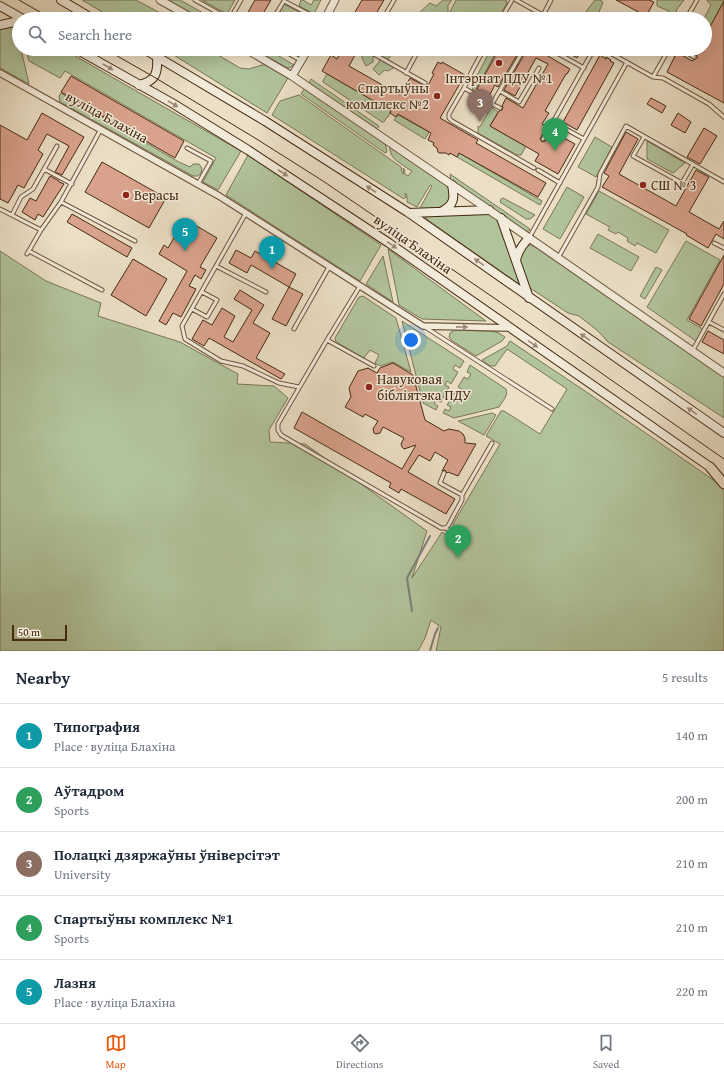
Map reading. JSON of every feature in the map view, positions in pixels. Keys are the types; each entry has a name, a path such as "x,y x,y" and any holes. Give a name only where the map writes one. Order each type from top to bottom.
{"main road":[{"path":"61,0 81,12"},
{"path":"0,6 12,13"},
{"path":"0,25 12,22"},
{"name":"вуліца Блахіна","path":"88,56 172,103 248,150 389,243 724,477"},
{"path":"139,85 147,83 156,74 158,67 157,57"},
{"name":"вуліца Блахіна","path":"157,57 265,121 409,213 724,433"},
{"path":"441,212 449,208 452,203 454,198 452,185"},
{"path":"409,213 489,210"},
{"path":"501,218 529,298"},
{"path":"516,261 522,244 529,238"},
{"path":"710,467 724,484"}],"street":[{"path":"160,0 181,12"},
{"path":"329,12 335,0"},
{"path":"258,56 292,76 501,218 724,373"},
{"path":"292,76 304,56"},
{"name":"вуліца Блахіна","path":"0,73 246,212 329,267 423,326"},
{"path":"423,326 510,328"}],"lane":[{"path":"195,0 217,12"},
{"path":"234,12 240,0"},
{"path":"387,12 394,0"},
{"path":"505,12 512,0"},
{"path":"516,0 538,12"},
{"path":"545,12 551,0"},
{"path":"690,12 697,0"},
{"path":"277,12 284,1 305,12"},
{"path":"293,56 302,61"},
{"path":"378,56 425,83"},
{"path":"406,73 416,56"},
{"path":"480,56 449,114 449,118 534,168"},
{"path":"492,104 520,56"},
{"path":"563,56 584,68"},
{"path":"543,139 590,56"},
{"path":"616,56 653,77 663,78 709,104 724,117"},
{"path":"653,77 665,56"},
{"path":"529,238 627,62"},
{"path":"500,91 519,102 539,68"},
{"path":"464,88 500,108"},
{"path":"553,122 584,139"},
{"path":"558,258 598,187 600,174 626,126 724,182"},
{"path":"101,129 72,184 28,252 102,290"},
{"path":"644,137 633,156 682,183 693,164"},
{"path":"12,215 21,197 32,189 56,146"},
{"path":"187,148 211,161 198,184"},
{"path":"44,169 72,184"},
{"path":"538,170 560,183"},
{"path":"61,202 135,241"},
{"path":"0,209 42,230"},
{"path":"246,212 182,326 185,339 221,361 243,366 279,383 300,386"},
{"path":"714,243 724,248"},
{"path":"216,266 266,292"},
{"path":"294,330 329,267"},
{"path":"360,286 278,424 278,430 281,435 441,528 445,528 453,532"},
{"path":"192,309 207,317 217,300 202,292"},
{"path":"693,351 724,294"},
{"path":"709,322 724,330"},
{"path":"423,326 552,409"},
{"path":"327,340 374,366"},
{"path":"445,528 448,526 462,500 462,495 492,443"},
{"path":"444,473 440,483 462,495"}],"green space":[{"path":"82,0 136,0 158,12 102,12"},
{"path":"166,0 180,0 201,12 187,12"},
{"path":"202,0 235,0 228,12 223,12"},
{"path":"301,0 311,5 314,0 321,0 315,12 310,12 299,6"},
{"path":"443,0 452,0 448,5 448,12 420,12 430,3 436,6"},
{"path":"456,0 506,0 507,3 502,12 450,12"},
{"path":"595,0 600,0 603,2 599,12 586,12"},
{"path":"657,0 684,0 676,12 669,12 657,6"},
{"path":"707,0 724,0 712,23 712,12 708,12 711,5"},
{"path":"284,4 299,12 280,12"},
{"path":"12,26 12,56 23,56 29,84 0,68 0,29"},
{"path":"28,56 75,56 241,151 218,190 203,182 216,158 65,71 60,78 29,61"},
{"path":"175,56 220,56 240,68 249,69 266,65 288,78 267,113"},
{"path":"266,56 279,56 294,65 289,68"},
{"path":"362,56 373,56 373,62 366,66"},
{"path":"380,56 390,56 388,59 393,68 388,71 385,70 379,75 373,69 379,62"},
{"path":"487,56 494,56 476,89 487,97 473,90 472,85"},
{"path":"327,74 391,111 388,117 384,122 382,122 323,82"},
{"path":"311,79 379,126 376,130 309,83"},
{"path":"305,88 385,143 387,152 385,153 301,94"},
{"path":"61,93 177,161 190,167 193,164 199,164 202,168 201,173 198,176 193,176 60,102 59,96"},
{"path":"299,95 401,167 402,173 404,174 403,168 405,170 404,173 408,176 412,171 394,158 389,143 447,184 450,189 449,201 442,206 435,208 420,208 432,186 430,185 417,207 407,202 407,195 405,193 406,197 404,199 272,115 280,101"},
{"path":"491,107 498,112 490,126 525,146 521,155 517,155 478,133 478,126 480,127"},
{"path":"398,115 429,132 425,139 394,120"},
{"path":"595,137 612,147 596,177 578,167"},
{"path":"647,141 685,163 673,173 647,159"},
{"path":"460,152 461,154 542,201 540,205 457,157"},
{"path":"248,155 381,245 360,281 226,195"},
{"path":"450,174 530,229 529,231 524,231 451,181"},
{"path":"567,187 584,197 560,239 543,229"},
{"path":"599,191 669,230 656,253 637,243 635,246 627,241 628,238 618,232 616,234 608,230 610,227 586,214"},
{"path":"503,198 535,215 530,219 526,219 500,202"},
{"path":"489,214 498,220 520,283 519,284 425,218 427,218 427,216"},
{"path":"598,234 639,257 631,271 590,248"},
{"path":"686,241 720,260 687,320 703,329 696,341 647,307"},
{"path":"529,245 535,247 724,377 724,418 608,342 598,331 579,316 568,313 530,288 519,261 524,247"},
{"path":"388,249 486,321 422,319 399,305"},
{"path":"0,251 46,281 101,303 98,316 180,342 238,374 237,384 274,386 288,398 269,430 270,442 305,444 427,531 412,578 442,532 448,536 452,534 454,530 453,524 500,444 486,436 501,411 504,411 540,434 567,389 507,349 495,366 490,366 482,360 507,346 510,341 722,486 724,489 724,651 436,651 441,627 431,620 425,638 418,651 0,651"},
{"path":"383,256 393,302 366,284"},
{"path":"656,267 662,270 645,299 640,296"},
{"path":"363,296 396,318 411,372 393,362 380,366 375,363 379,355 370,350 364,358 336,342 335,338 359,297"},
{"path":"402,321 464,361 460,368 455,365 453,369 458,372 451,384 447,381 445,385 449,387 441,402 436,400 434,403 438,406 436,410 423,403"},
{"path":"455,330 491,331 499,333 505,337 502,341 476,356 451,340 449,337 450,333"},
{"path":"470,365 506,389 506,396 499,407 454,418 443,413 445,409 449,411 451,407 447,405 455,392 459,394 462,389 458,387 464,377 468,379 471,374 467,372"},
{"path":"492,413 496,415 484,435 458,421"}],"building":[{"path":"255,0 271,0 264,12 248,12"},
{"path":"362,0 384,0 377,12 355,12"},
{"path":"616,0 649,0 654,2 648,12 638,12"},
{"path":"724,1 724,103 667,72 675,56 684,56 692,61 697,58 697,56 712,56 712,23"},
{"path":"330,56 337,59 338,56 354,56 349,66 400,95 410,78 427,87 438,62 441,64 442,62 465,75 440,118 478,140 476,143 546,183 538,197 459,153 457,157 450,153 449,155 446,153 439,153 437,148 433,145 434,143 428,140 431,133 398,114 396,117 390,113 391,111 322,71"},
{"name":"Інтэрнат ПДУ №1","path":"495,56 516,56 498,87 495,85 489,96 477,89"},
{"path":"523,56 548,56 570,69 545,111 549,113 542,124 546,126 546,128 540,139 542,142 545,141 551,131 575,144 558,174 535,161 539,154 490,126 499,111 502,110 502,106 506,98 523,108 548,64 536,58 515,96 504,90"},
{"path":"599,56 611,60 610,61 614,63 577,130 563,122"},
{"path":"71,76 184,141 175,158 61,92"},
{"path":"651,98 666,106 662,113 647,104"},
{"path":"42,113 84,137 62,175 55,172 69,146 47,134 38,150 43,154 24,188 18,185 8,203 0,199 0,125 27,140"},
{"path":"678,113 691,122 685,133 671,125"},
{"path":"704,128 717,136 700,164 687,157"},
{"path":"626,132 638,139 619,174 676,206 696,170 709,177 689,212 719,229 724,221 724,239 716,234 708,248 686,235 687,234 602,187 609,176 604,173"},
{"name":"Верасы","path":"102,162 166,198 149,228 85,192"},
{"path":"50,176 64,184 43,217 38,214 35,220 22,212 30,198 36,201"},
{"path":"72,214 132,248 127,257 67,222"},
{"path":"185,219 217,238 200,267 206,270 201,279 195,275 189,286 196,289 181,317 173,313 166,325 159,321 187,271 159,254 164,245 168,248"},
{"path":"236,250 251,258 255,251 296,274 289,287 251,265 247,273 229,263"},
{"path":"724,255 724,284 701,326 689,319"},
{"path":"133,259 167,279 146,316 111,295"},
{"path":"289,287 303,294 286,326 272,319"},
{"path":"240,290 264,305 253,323 270,333 256,358 285,374 281,379 209,338 204,346 192,339 203,320 212,325 222,308 235,316 224,337 233,342 252,310 234,299"},
{"path":"708,331 724,340 724,354 702,342"},
{"path":"393,363 413,375 425,420 444,431 449,429 459,431 465,438 465,443 476,444 458,476 448,472 447,473 445,470 442,471 448,460 435,452 430,461 419,455 408,472 455,499 446,514 401,489 399,493 389,487 391,483 294,428 302,412 402,469 416,445 404,449 401,444 404,438 383,427 380,433 374,433 373,429 378,421 365,414 363,417 345,407 351,397 349,388 358,371 368,368 377,373 380,368"}],"waterway":[{"path":"412,611 407,578 430,536"},
{"path":"430,651 438,628"}],"tram line":[{"path":"19,0 40,12"},
{"path":"117,56 255,138 323,181 497,300 724,459"}],"place":[{"name":"Інтэрнат ПДУ №1","path":"499,63"},
{"name":"Спартыўны комплекс №2","path":"437,96"},
{"name":"Полацкі дзяржаўны ўніверсітэт","path":"480,122"},
{"name":"Спартыўны комплекс №1","path":"555,151"},
{"name":"СШ № 3","path":"643,185"},
{"name":"Верасы","path":"126,195"},
{"name":"Лазня","path":"185,251"},
{"name":"Типография","path":"272,269"},
{"name":"Навуковая бібліятэка ПДУ","path":"369,387"},
{"name":"Аўтадром","path":"458,558"}]}
